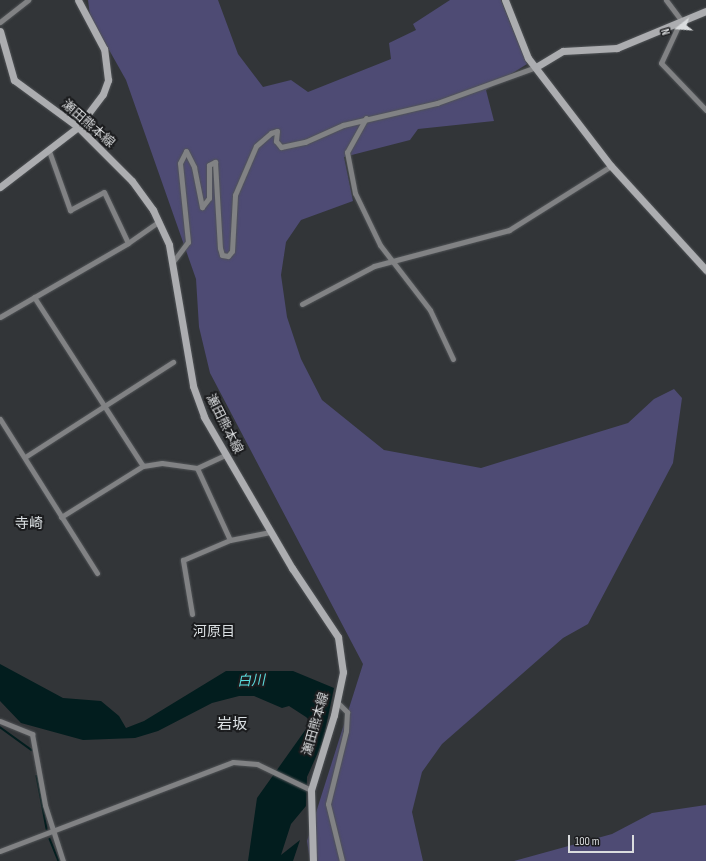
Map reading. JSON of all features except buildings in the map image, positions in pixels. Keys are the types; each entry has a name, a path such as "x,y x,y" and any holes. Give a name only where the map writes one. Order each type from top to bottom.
{"main road":[{"path":"0,187 49,151 78,127 94,110 108,80 104,49 78,0"},
{"path":"504,0 517,37 536,67 611,166 706,270"},
{"path":"536,67 563,51 617,48 681,20 706,11"},
{"name":"瀬田熊本線","path":"0,31 14,80 78,127 132,181 159,221 172,263 196,400 225,455 270,532 338,636 344,661 336,701 309,789 313,861"}],"street":[{"path":"0,22 28,0"},
{"path":"666,0 681,20 661,64 706,110"},
{"path":"172,263 188,242 180,163 186,151 194,167 198,200 202,207 209,198 209,165 215,162 220,248 222,255 228,256 232,251 235,195 260,141 277,131 276,141 281,147 305,142 366,118 437,103 536,67"},
{"path":"366,118 349,144 348,170 365,218 391,260 430,310 453,359"},
{"path":"49,151 70,210 104,192 128,243"},
{"path":"302,304 357,273 391,260 509,230 611,166"},
{"path":"0,317 128,243 159,221"},
{"path":"34,298 143,466"},
{"path":"25,457 173,362"},
{"path":"0,419 96,573"},
{"path":"60,517 143,466 165,464 176,467 197,468 225,455"},
{"path":"197,468 230,540"},
{"path":"192,614 183,560 230,540 270,532"},
{"path":"336,701 347,712 346,731 328,804 342,861"},
{"path":"0,721 32,734 52,830 63,861"},
{"path":"0,851 233,762 257,764 309,789"}],"shaded area":[{"path":"88,0 218,0 238,54 263,87 291,80 308,92 391,59 389,43 416,30 413,24 450,0 501,0 527,64 486,90 494,121 418,129 410,140 344,157 353,201 301,220 286,242 281,275 287,317 301,359 322,400 384,450 481,468 628,423 654,399 674,389 682,398 673,463 588,624 563,638 442,744 422,772 412,812 423,861 310,861 307,841 363,664 210,373 199,327 196,279 126,80 90,16"},
{"path":"706,805 706,861 514,861 612,834 652,813"}],"water":[{"name":"白川","path":"0,664 63,698 101,701 119,716 126,728 144,721 226,671 293,671 334,688 323,741 307,777 306,806 291,824 281,855 300,840 293,861 248,861 257,798 311,722 306,717 289,706 282,708 254,696 239,696 212,703 158,731 135,738 83,740 21,723 0,701"}],"waterway":[{"path":"0,727 32,750"},
{"path":"37,776 47,829"},
{"path":"50,839 59,861"}],"district":[{"name":"寺崎","path":"29,524"},
{"name":"河原目","path":"214,632"},
{"name":"岩坂","path":"232,725"}]}
